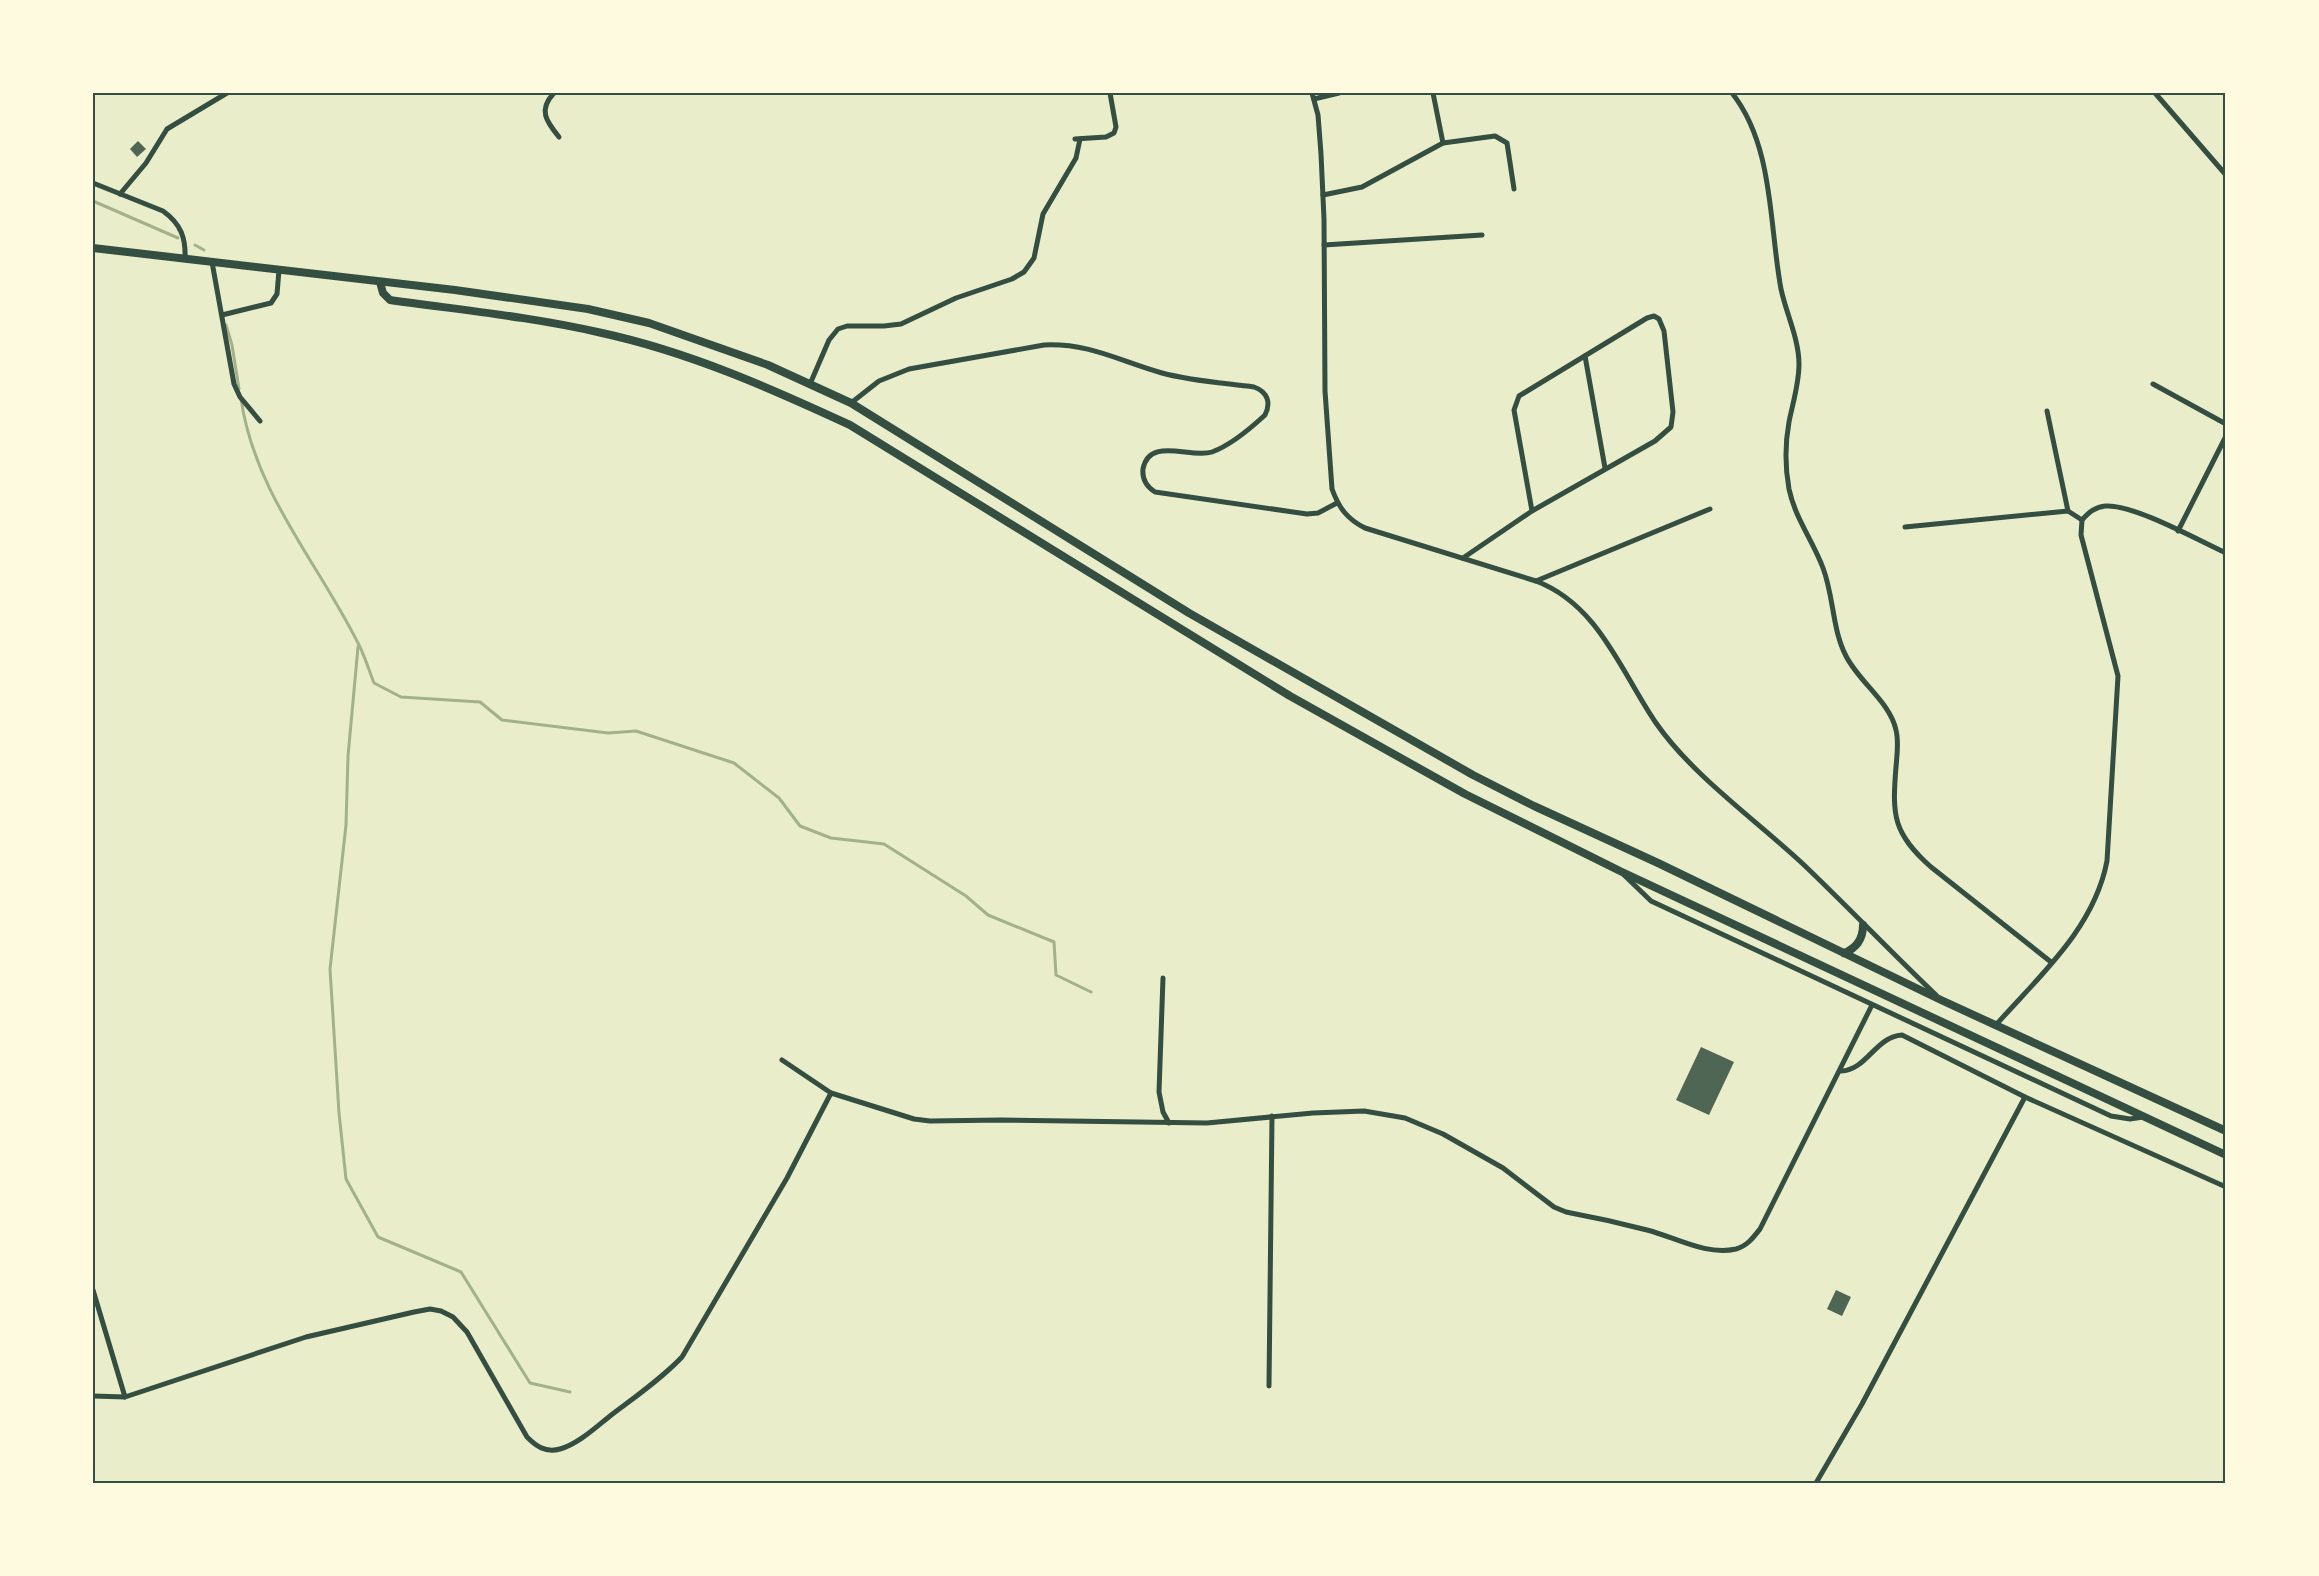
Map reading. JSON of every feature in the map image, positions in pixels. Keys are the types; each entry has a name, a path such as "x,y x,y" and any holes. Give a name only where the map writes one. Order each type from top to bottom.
{"highway":[{"path":"93,248 455,290 588,309 649,323 759,361 851,403 1189,613 1473,775 1995,1026 2226,1131"},
{"path":"380,282 383,293 390,300 545,322 603,333 659,348 774,390 841,421 1309,707 1465,794 1620,871 2226,1155"},
{"path":"1844,953 1855,948 1859,943 1863,925"}],"street":[{"path":"120,194 146,163 167,129 227,93"},
{"path":"554,93 547,102 544,113 547,122 559,137"},
{"path":"810,384 829,340 838,329 847,326 893,326 912,321 956,298 1012,279 1024,272 1034,258 1043,214 1076,158 1077,139 1106,137 1114,133 1116,127 1110,93"},
{"path":"1339,93 1313,96 1318,115 1323,195 1325,391 1332,489 1337,503 1349,518 1365,528 1536,581 1563,594 1588,616 1647,710 1673,746 1804,865 1941,1000"},
{"path":"1434,93 1443,143"},
{"path":"1732,93 1751,123 1764,168 1782,289 1799,361 1798,380 1786,444 1786,468 1790,491 1795,510 1823,567 1829,585 1839,640 1846,657 1894,723 1898,745 1893,800 1900,831 1917,854 1931,867 2051,962"},
{"path":"2155,93 2226,175"},
{"path":"1323,195 1362,187 1443,143 1496,136 1507,143 1510,150 1514,189"},
{"path":"93,183 163,211 173,218 186,243 185,259"},
{"path":"1324,245 1482,235"},
{"path":"212,262 234,384 240,397 260,421"},
{"path":"222,315 271,303 277,294 279,270"},
{"path":"1463,558 1532,511 1655,441 1671,428 1673,412 1663,324 1659,319 1654,316 1647,318 1519,396 1515,418 1532,511"},
{"path":"851,403 879,381 909,369 1044,345 1063,344 1094,349 1171,375 1254,387 1264,392 1267,397 1268,409 1265,415 1217,450 1203,454 1169,450 1153,454 1147,460 1143,474 1145,482 1155,492 1307,514 1328,509 1337,503"},
{"path":"1585,357 1605,468"},
{"path":"2153,384 2226,424"},
{"path":"2047,411 2068,511"},
{"path":"2178,531 2226,436"},
{"path":"1995,1026 2073,937 2094,905 2104,875 2109,845 2118,676 2081,535 2082,520 2095,509 2117,507 2129,509 2226,553"},
{"path":"1536,581 1710,509"},
{"path":"1905,527 2068,511 2082,520"},
{"path":"1620,871 1651,901 1872,1005 2111,1116 2130,1119 2144,1116"},
{"path":"1162,978 1159,1092 1160,1102 1169,1123"},
{"path":"782,1060 831,1093 914,1119 930,1121 1207,1123 1272,1116 1364,1112 1405,1118 1443,1134 1503,1168 1554,1207 1566,1212 1648,1230 1706,1249 1722,1251 1738,1249 1751,1241 1760,1229 1872,1005"},
{"path":"1841,1071 1858,1066 1885,1040 1902,1035 2025,1098 2226,1187"},
{"path":"93,1396 125,1397 306,1337 430,1309 453,1317 467,1332 527,1437 538,1447 547,1450 560,1449 592,1430 666,1374 682,1357 787,1178 831,1093"},
{"path":"1816,1483 1879,1373 2025,1098"},
{"path":"1269,1386 1272,1116"},
{"path":"93,1290 125,1397"}],"building":[{"path":"138,141 146,149 137,157 130,149"},
{"path":"1701,1047 1734,1062 1709,1115 1676,1100"},
{"path":"1836,1290 1851,1297 1842,1316 1827,1309"}],"waterway":[{"path":"93,201 178,238"},
{"path":"195,245 204,250"},
{"path":"226,325 232,345 239,389"},
{"path":"241,399 248,433 274,497 343,614 374,683 401,697 480,702 502,720 608,733 636,731 734,763 779,798 800,826 831,838 884,844 966,896 988,915 1054,942 1056,975 1091,992"},
{"path":"358,647 348,756 346,825 330,969 339,1113 346,1179 378,1237 461,1272 530,1383 570,1392"}]}
